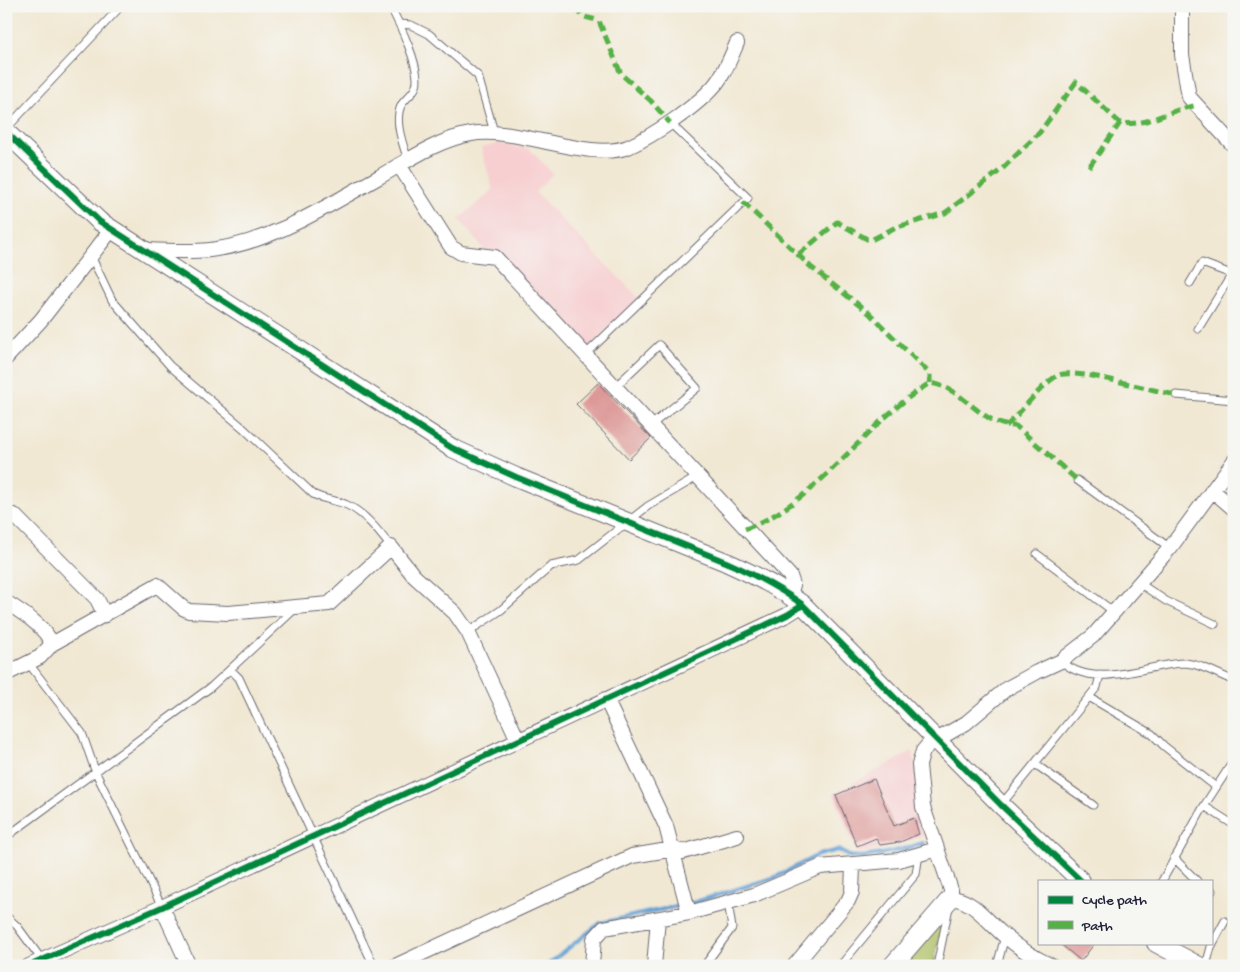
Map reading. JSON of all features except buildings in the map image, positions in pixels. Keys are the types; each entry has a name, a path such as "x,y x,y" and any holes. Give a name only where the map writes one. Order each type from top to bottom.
{"street":[{"path":"1179,8 1182,55 1188,97 1234,146"},
{"path":"146,250 212,250 255,239 307,218 404,163 470,134 494,132 588,149 613,150 627,147 670,123 715,86 737,43"},
{"path":"6,130 83,207 112,229 452,448 734,566 796,600 1001,805 1080,880"},
{"path":"35,963 162,907 792,613 796,600 790,576 614,388 495,257 461,253 451,247 404,163"},
{"path":"6,358 41,320 112,229"},
{"path":"892,966 950,898 951,890 923,807 919,765 923,751 936,740 966,723 1018,682 1061,661 1089,640 1170,548 1234,461"},
{"path":"1212,490 1234,509"},
{"path":"14,514 97,599 105,615"},
{"path":"6,674 30,664 40,657 52,644 157,585 189,611 228,613 329,604 391,547 414,576 455,614 468,632 518,740"},
{"path":"6,602 36,624 49,637 52,644"},
{"path":"606,699 666,826 674,849 689,913"},
{"path":"395,966 632,856 674,849 684,852 737,836"},
{"path":"592,966 594,939 604,928 689,913 728,902 754,894 820,867 853,866 899,860 937,849"},
{"path":"794,966 848,901 852,892 853,866"},
{"path":"950,898 960,899 969,904 1030,955 1052,966"},
{"path":"162,907 189,966"},
{"path":"654,966 658,919"},
{"path":"1158,944 1199,966"}],"lane":[{"path":"6,130 122,6"},
{"path":"390,6 400,24 417,76 416,86 401,105 400,118 404,163"},
{"path":"400,24 411,25 429,34 478,76 494,132"},
{"path":"585,355 748,198 670,123"},
{"path":"91,256 112,300 170,366 242,427 313,494 322,499 348,505 364,518 391,547"},
{"path":"1190,283 1202,263 1233,274 1198,329"},
{"path":"614,388 658,345 697,388 650,426"},
{"path":"1176,395 1234,400"},
{"path":"468,632 500,610 551,566 579,560 648,506 698,477"},
{"path":"1077,480 1170,548"},
{"path":"1037,554 1114,612"},
{"path":"1139,583 1166,601 1215,624"},
{"path":"6,837 96,773 231,670 298,606"},
{"path":"1061,661 1071,670 1100,675 1185,663 1234,681"},
{"path":"30,664 82,733 96,773 162,907"},
{"path":"231,670 239,678 374,966"},
{"path":"1001,805 1097,687 1100,675"},
{"path":"1089,697 1152,734 1164,746 1216,787"},
{"path":"1163,880 1204,806 1234,760"},
{"path":"1034,764 1092,805"},
{"path":"1204,806 1234,825"},
{"path":"840,966 916,874 919,854"},
{"path":"1174,858 1196,880"},
{"path":"937,966 950,898"},
{"path":"704,966 732,928 728,902"},
{"path":"6,916 28,938 35,963"},
{"path":"1206,966 1211,947 1224,921"},
{"path":"997,966 1005,936"}],"shaded area":[{"path":"499,143 530,149 553,174 535,192 639,298 586,349 486,252 459,219 493,190 481,148"},
{"path":"913,751 924,835 900,845 857,853 833,794"}],"green space":[{"path":"944,917 933,966 902,966"}],"waterway":[{"path":"692,903 776,877 818,855 838,850 849,856 856,857 875,855 923,843"},
{"path":"546,966 600,923 682,905"}],"marked path":[{"path":"576,6 582,16 599,21 621,74 651,101 670,123"},
{"path":"799,254 837,222 867,239 873,239 894,228 945,213 1001,170 1040,132 1076,82 1120,123 1139,123 1194,106"},
{"path":"1089,167 1120,123"},
{"path":"743,202 812,268 869,313 930,374 930,383"},
{"path":"1006,426 1046,384 1059,375 1098,377 1176,395"},
{"path":"745,529 772,516 796,500 819,481 883,419 930,383 942,386 953,392 993,420 1004,425 1016,426 1077,480"}],"cycle path":[{"path":"6,132 99,221 452,448 516,477 726,562 766,581 794,598 1001,805 1080,880"},
{"path":"29,966 162,907 787,615 803,605"}]}
